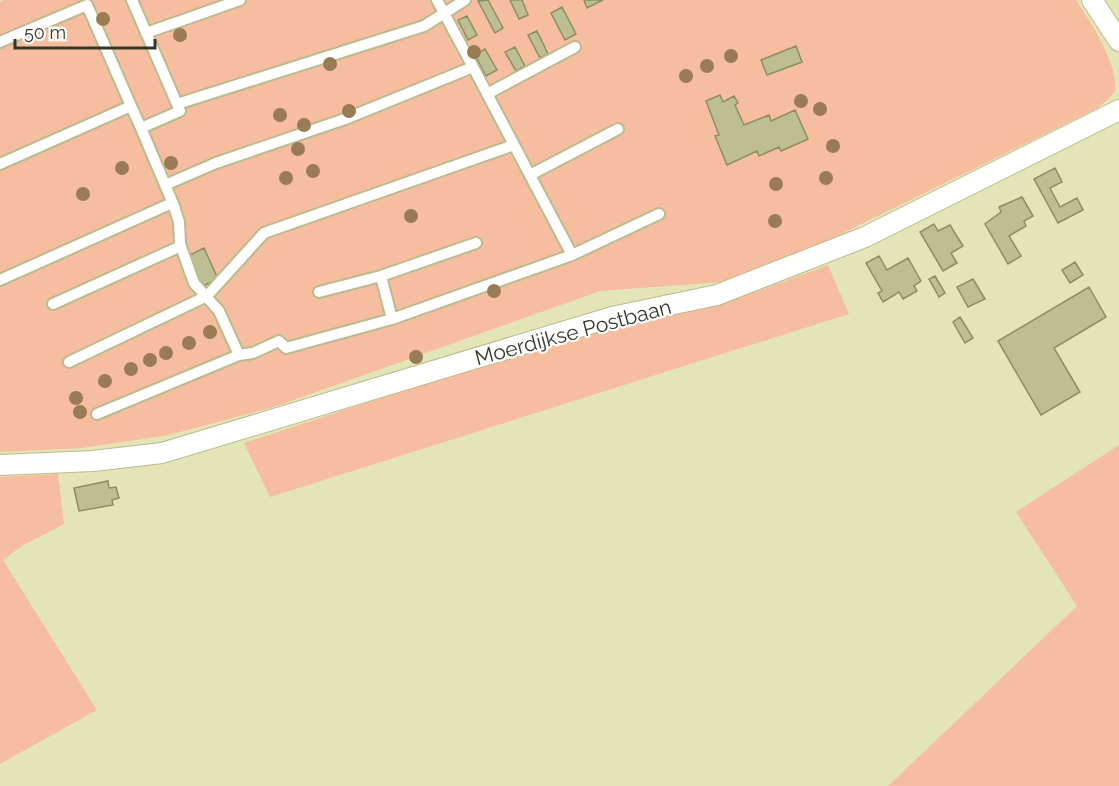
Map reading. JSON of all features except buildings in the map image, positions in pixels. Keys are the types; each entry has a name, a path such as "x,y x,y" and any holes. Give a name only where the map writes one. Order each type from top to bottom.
{"street":[{"path":"1092,0 1119,41"},
{"name":"Moerdijkse Postbaan","path":"0,465 93,461 162,453 612,317 717,295 865,237 1119,110"}],"lane":[{"path":"132,0 180,111 141,128"},
{"path":"146,33 240,0"},
{"path":"437,0 572,255"},
{"path":"177,104 424,26 465,0"},
{"path":"0,42 87,5 172,203 179,222 181,246 194,284 219,312 239,355"},
{"path":"487,94 575,48"},
{"path":"165,185 216,163 345,119 473,67"},
{"path":"0,164 131,106"},
{"path":"530,175 618,129"},
{"path":"69,362 207,296 264,233 514,145"},
{"path":"0,280 172,203"},
{"path":"97,414 239,355 253,353 279,341 286,348 315,342 392,319 572,255 659,214"},
{"path":"319,292 381,276 476,243"},
{"path":"53,304 181,246"},
{"path":"381,276 392,319"}],"shaded area":[{"path":"3,0 1076,0 1096,31 1108,56 1113,69 1115,91 1098,108 831,239 722,282 600,291 274,407 169,435 82,448 0,452 0,2"},
{"path":"828,265 849,314 270,497 244,443 530,349 607,326 699,308 759,291"},
{"path":"1119,445 1119,786 888,786 1077,606 1016,512"},
{"path":"58,474 64,524 22,546 3,560 97,710 0,764 0,477"}]}
